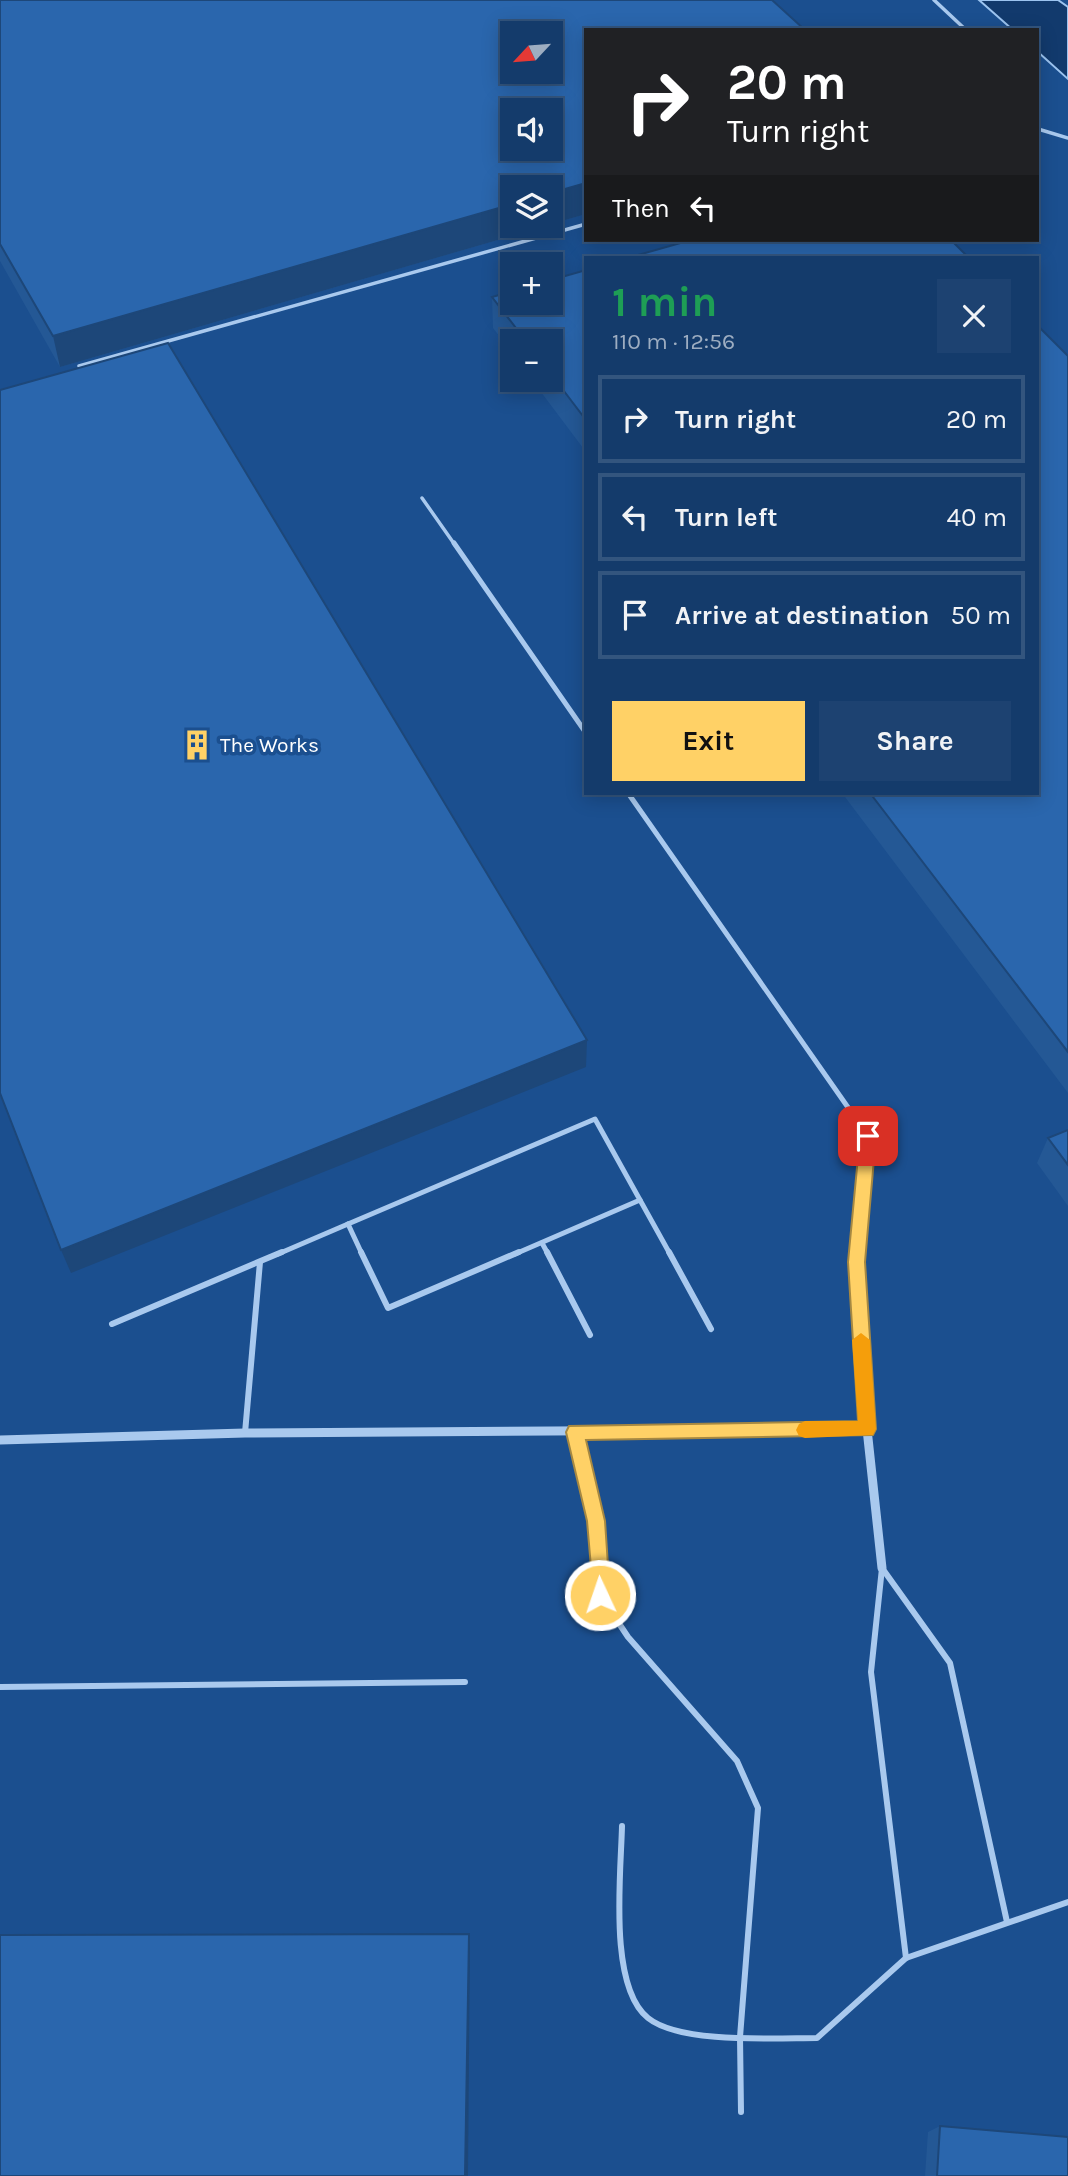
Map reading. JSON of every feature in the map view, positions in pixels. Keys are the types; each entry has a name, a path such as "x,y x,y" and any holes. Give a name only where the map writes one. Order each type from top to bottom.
{"street":[{"path":"856,1262 867,1429 882,1567"},
{"path":"0,1440 245,1433 867,1429"}],"lane":[{"path":"934,0 964,28"},
{"path":"1039,129 1068,138"},
{"path":"79,366 584,225"},
{"path":"422,498 584,730"},
{"path":"629,795 868,1136 856,1262"},
{"path":"112,1324 595,1119 711,1329"},
{"path":"347,1223 388,1308 640,1200"},
{"path":"542,1242 590,1335"},
{"path":"245,1433 260,1262"},
{"path":"575,1432 596,1521 600,1595 628,1637 737,1761 758,1808 740,2037 741,2112"},
{"path":"882,1567 950,1663 1007,1922"},
{"path":"882,1567 871,1672 906,1958"},
{"path":"0,1687 465,1682"},
{"path":"622,1826 622,1966 629,1993 647,2017 673,2029 740,2037 817,2038 906,1958 1068,1902"}],"water":[{"path":"979,0 1058,0 1068,7 1068,79 1039,53 1039,28 1011,28"}],"building":[{"path":"0,0 772,0 803,28 584,28 584,184 563,190 563,175 500,175 500,208 53,336 0,244"},
{"path":"684,242 953,242 967,256 635,256"},
{"path":"584,271 584,417 563,390 563,329 517,329 506,315 563,315 563,277"},
{"path":"500,295 500,307 492,297"},
{"path":"1039,327 1068,356 1068,1052 872,795 1039,795"},
{"name":"The Works","path":"168,343 587,1040 61,1250 0,1093 0,390"},
{"path":"1068,1130 1068,1165 1048,1138"},
{"path":"469,1934 465,2176 0,2176 0,1935"},
{"path":"940,2126 1068,2137 1068,2176 937,2176"}],"slow traffic":[{"path":"805,1430 867,1429 861,1340"}],"place":[{"name":"The Works","path":"197,745"}],"route":[{"path":"600,1595 596,1521 575,1432 867,1429 856,1262 868,1136"}]}
